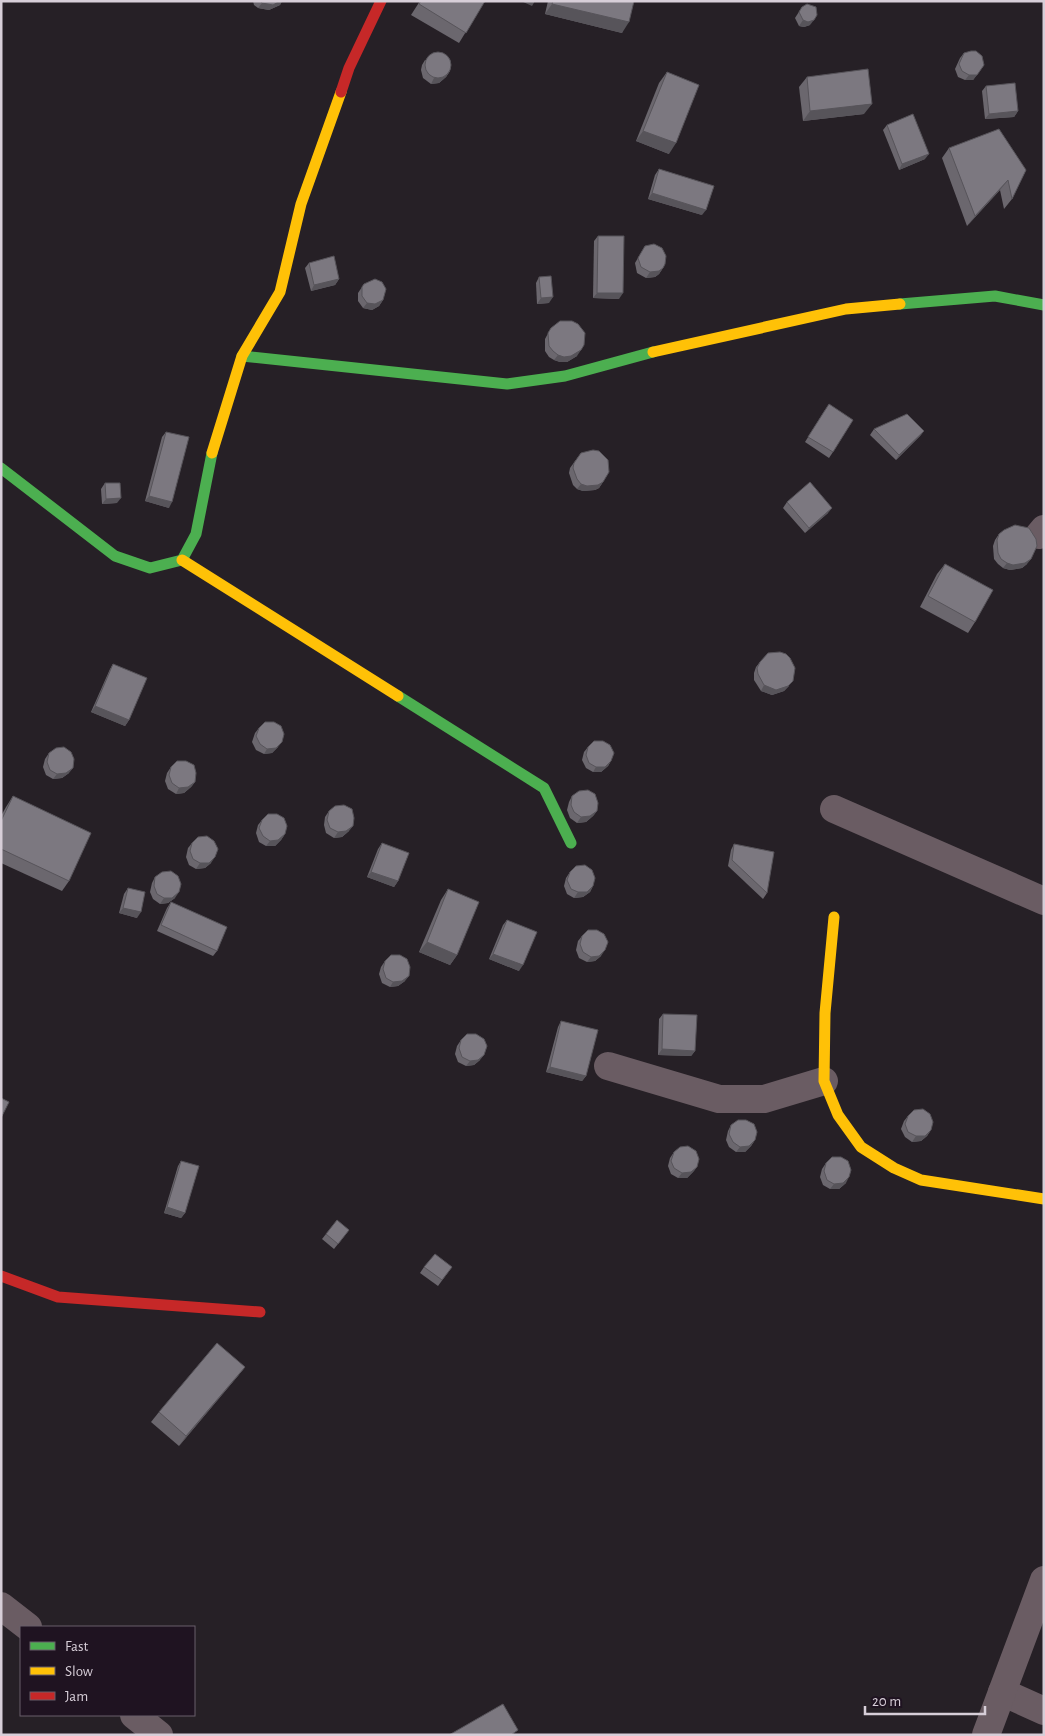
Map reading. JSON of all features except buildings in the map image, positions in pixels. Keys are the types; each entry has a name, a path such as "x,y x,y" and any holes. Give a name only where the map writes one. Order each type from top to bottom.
{"street":[{"path":"182,560 196,534 212,453 242,356 280,292 301,204 349,68 381,1"},
{"path":"242,356 507,384 566,376 628,358 846,309 995,296 1044,305"},
{"path":"1,468 115,556 150,568 182,560 544,788 571,842"},
{"path":"834,809 1044,901"},
{"path":"834,917 824,1013 824,1081 838,1115 861,1147 894,1168 921,1180 1044,1199"},
{"path":"608,1066 719,1099 764,1099 824,1081"},
{"path":"1,1276 58,1298 260,1312"},
{"path":"986,1735 1044,1580"},
{"path":"1,1606 27,1626"},
{"path":"1002,1692 1044,1711"},
{"path":"135,1716 159,1735"}],"traffic: fast":[{"path":"900,304 995,296 1044,305"},
{"path":"242,356 507,384 565,376 653,352"},
{"path":"1,468 115,556 150,568 182,560 196,534 212,453"},
{"path":"398,696 544,788 571,843"}],"traffic: slow":[{"path":"212,453 242,356 280,292 301,204 341,92"},
{"path":"653,352 846,309 900,304"},
{"path":"182,560 398,696"},
{"path":"834,917 825,1013 824,1081 838,1115 861,1147 894,1168 921,1180 1044,1199"}],"traffic: jam":[{"path":"341,92 349,68 381,1"},
{"path":"1,1276 58,1297 260,1312"}]}
